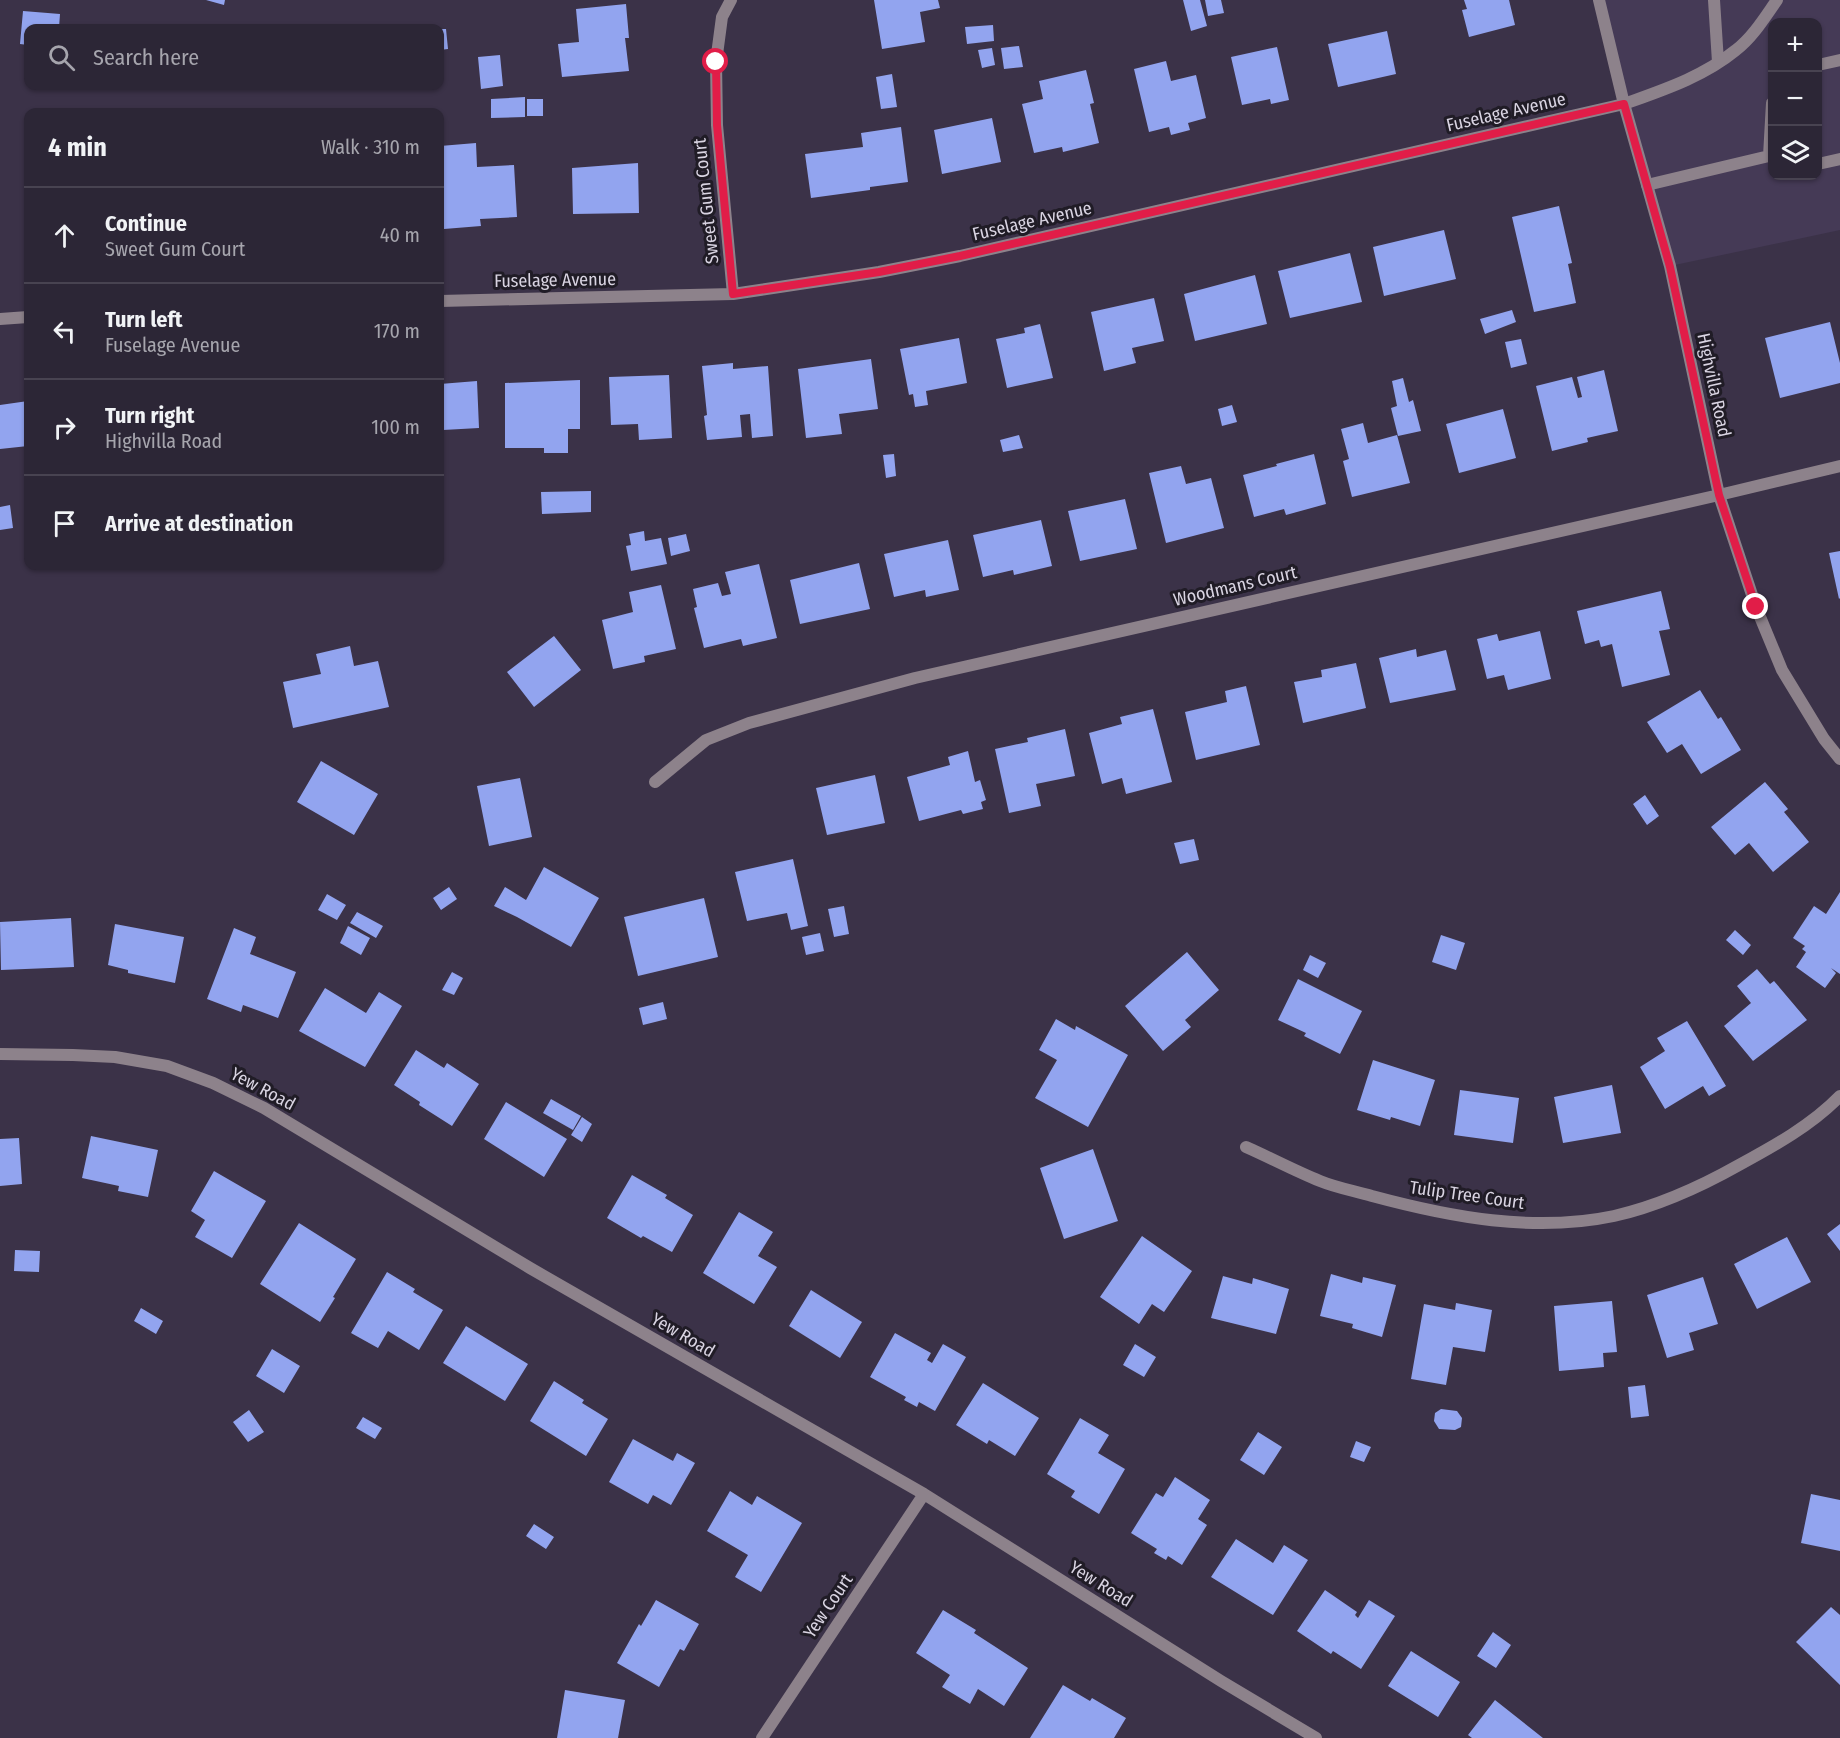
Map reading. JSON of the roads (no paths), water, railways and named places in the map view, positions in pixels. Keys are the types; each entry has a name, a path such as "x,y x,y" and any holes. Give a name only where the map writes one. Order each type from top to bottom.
{"street":[{"name":"Sweet Gum Court","path":"731,0 722,17 716,62 717,125 733,294"},
{"name":"Highvilla Road","path":"1599,0 1624,104 1670,267 1719,495 1756,607 1782,670 1824,739 1840,759"},
{"path":"1714,0 1718,62"},
{"name":"Fuselage Avenue","path":"444,301 733,294 879,272 960,256 1624,104 1677,85 1737,50 1758,27 1777,0"},
{"path":"1822,63 1840,60"},
{"path":"1647,185 1768,157"},
{"path":"1822,163 1840,159"},
{"path":"0,319 24,317"},
{"name":"Woodmans Court","path":"655,782 706,740 748,723 807,706 915,678 1840,466"},
{"name":"Yew Road","path":"0,1054 115,1057 167,1066 213,1083 264,1108 530,1268 924,1494 1211,1675 1316,1738"},
{"name":"Tulip Tree Court","path":"1246,1147 1322,1182 1423,1209 1505,1222 1562,1223 1613,1216 1656,1205 1713,1180 1771,1148 1827,1110 1840,1096"},
{"name":"Yew Court","path":"762,1738 924,1494"}]}
